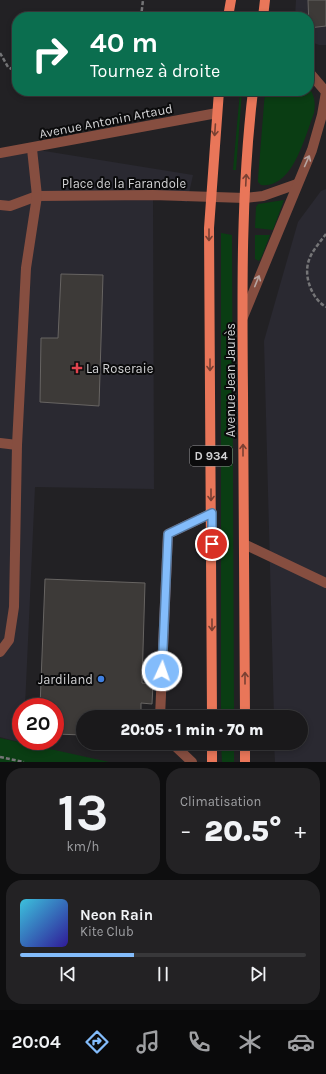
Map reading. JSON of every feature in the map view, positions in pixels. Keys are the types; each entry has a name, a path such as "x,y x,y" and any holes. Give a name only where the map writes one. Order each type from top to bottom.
{"main road":[{"path":"229,12 231,0"},
{"path":"264,12 265,0"},
{"name":"Avenue Jean Jaurès","path":"212,710 212,513 209,228 210,196 219,96"},
{"name":"Avenue Jean Jaurès","path":"245,710 243,317 245,198 249,126 252,96"},
{"path":"212,750 212,762"},
{"path":"245,750 245,762"}],"street":[{"path":"243,317 312,150 322,115 326,92 314,78"},
{"name":"Avenue Antonin Artaud","path":"0,153 217,113"},
{"path":"0,652 9,640 14,607 17,445 26,268 37,196 32,148"},
{"name":"Place de la Farandole","path":"37,196 210,196 245,198 263,196 297,184"},
{"path":"0,204 10,206 37,196"},
{"path":"0,443 17,445"},
{"path":"160,710 168,534 212,513"},
{"path":"244,544 326,583"},
{"path":"183,758 192,762"}],"path":[{"path":"142,12 143,0"},
{"path":"0,53 8,66 12,69"},
{"path":"326,234 308,261 308,280 312,293 326,307"},
{"path":"0,757 24,762"}],"shaded area":[{"path":"296,0 326,0 326,45 314,43 314,12 295,12"},
{"name":"La Roseraie","path":"32,149 193,175 187,202 153,196 154,489 35,487 25,698 12,698 12,740 0,737 0,153"},
{"path":"326,189 326,762 275,762 274,750 308,750 308,710 274,710 264,341 298,222 321,191"}],"green space":[{"path":"240,96 242,96 236,170 233,170"},
{"path":"265,96 313,96 315,106 314,113 302,147 289,170 282,179 272,184 261,185 258,182"},
{"path":"284,200 273,230 255,228 256,207 258,204"},
{"path":"221,233 232,235 234,710 221,710"},
{"path":"255,235 270,235 259,261 255,259"},
{"path":"0,738 12,741 12,750 54,750 109,762 0,762"},
{"path":"221,750 234,750 234,762 222,762"}],"building":[{"path":"308,0 326,0 326,26 314,27 314,12 308,12"},
{"path":"61,274 103,275 99,406 40,402 41,338 58,338"},
{"path":"45,579 145,583 142,683 153,684 152,704 141,703 141,710 76,710 76,735 64,734 64,698 40,698"}],"place":[{"name":"La Roseraie","path":"77,368"},
{"name":"Jardiland","path":"101,679"}],"route":[{"path":"162,671 168,534 212,513 212,544"}]}
